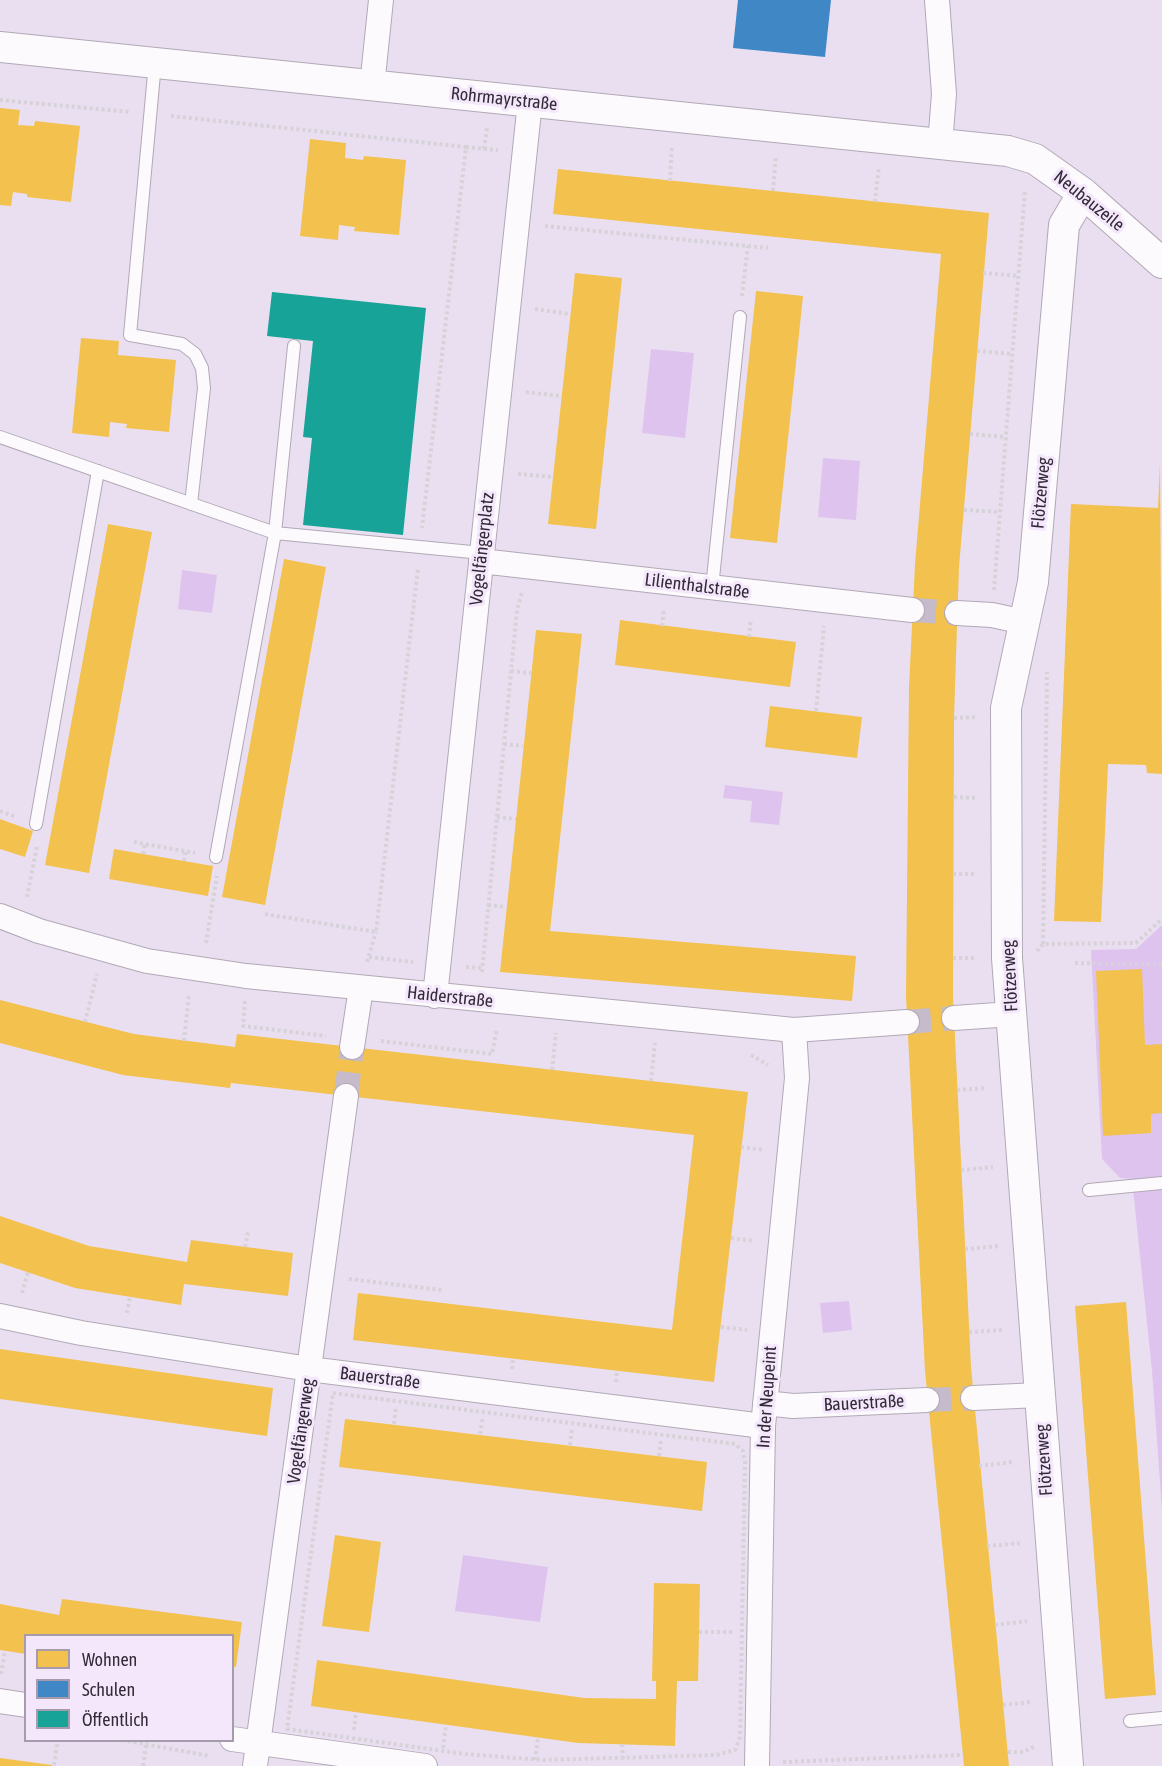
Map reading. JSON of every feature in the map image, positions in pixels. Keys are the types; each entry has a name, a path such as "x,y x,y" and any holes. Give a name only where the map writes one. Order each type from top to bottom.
{"street":[{"path":"372,86 381,0"},
{"path":"937,0 944,94 940,145"},
{"name":"Rohrmayrstraße","path":"0,47 1008,152"},
{"name":"Vogelfängerplatz","path":"435,996 530,102"},
{"name":"Neubauzeile","path":"1008,152 1035,159 1083,193 1162,263"},
{"name":"Flötzerweg","path":"1062,1766 1039,1395 1007,958 1006,708 1033,582 1067,220 1083,193"},
{"name":"Lilienthalstraße","path":"481,557 712,588 912,610"},
{"path":"957,613 992,615 1024,622"},
{"name":"Haiderstraße","path":"11,920 126,956 201,970 435,996 794,1030 907,1022"},
{"path":"361,988 363,1044"},
{"path":"954,1018 1012,1014"},
{"name":"In der Neupeint","path":"768,1763 764,1414 797,1078 794,1030"},
{"name":"Vogelfängerweg","path":"256,1755 346,1096"},
{"name":"Bauerstraße","path":"10,1309 81,1333 309,1369 764,1414 793,1406 927,1400"},
{"path":"974,1398 1039,1395"},
{"path":"0,1701 24,1705"},
{"path":"234,1740 256,1755 434,1758"}],"lane":[{"path":"155,63 130,335 182,344 195,354 202,368 204,388 191,504"},
{"path":"712,588 740,317"},
{"path":"216,857 275,533 294,346"},
{"path":"0,437 275,533 420,547 481,557"},
{"path":"36,824 98,471"},
{"path":"1089,1190 1162,1183"},
{"path":"1130,1721 1162,1718"}],"path":[{"path":"0,100 466,147 376,932 265,914"},
{"path":"662,144 684,146"},
{"path":"670,181 672,145"},
{"path":"765,154 788,157"},
{"path":"773,191 776,156"},
{"path":"868,165 890,167"},
{"path":"875,202 879,166"},
{"path":"1019,185 1067,220"},
{"path":"992,615 1025,190"},
{"path":"542,236 544,214"},
{"path":"543,225 768,248"},
{"path":"740,317 748,246"},
{"path":"983,273 1018,276"},
{"path":"532,321 535,298"},
{"path":"534,309 570,314"},
{"path":"977,351 1012,354"},
{"path":"524,404 526,380"},
{"path":"525,392 561,396"},
{"path":"970,434 1005,437"},
{"path":"515,484 518,462"},
{"path":"516,474 553,477"},
{"path":"964,510 999,512"},
{"path":"481,978 517,610 524,590 530,587"},
{"path":"662,626 665,601"},
{"path":"749,637 752,610"},
{"path":"816,711 825,617"},
{"path":"511,671 531,673"},
{"path":"954,718 989,717"},
{"path":"504,744 523,746"},
{"path":"954,797 989,798"},
{"path":"497,817 516,819"},
{"path":"11,920 39,835 36,824"},
{"path":"134,842 216,857 219,869 201,970"},
{"path":"143,854 145,844"},
{"path":"184,861 185,852"},
{"path":"953,874 977,874"},
{"path":"488,905 506,907"},
{"path":"953,958 980,958"},
{"path":"1075,963 1162,965"},
{"path":"85,1022 97,973"},
{"path":"184,1041 189,993"},
{"path":"363,1044 492,1054 495,1028 505,1029"},
{"path":"546,1032 567,1034"},
{"path":"552,1070 556,1033"},
{"path":"644,1041 667,1043"},
{"path":"651,1081 656,1042"},
{"path":"743,1052 760,1058 772,1068"},
{"path":"957,1090 996,1088"},
{"path":"741,1148 773,1150"},
{"path":"961,1170 1001,1167"},
{"path":"245,1247 248,1232"},
{"path":"731,1238 765,1242"},
{"path":"965,1249 1006,1246"},
{"path":"347,1290 350,1268"},
{"path":"10,1309 28,1272"},
{"path":"348,1279 442,1290"},
{"path":"126,1322 130,1297"},
{"path":"721,1327 756,1331"},
{"path":"969,1332 1012,1329"},
{"path":"333,1393 397,1401 724,1441 735,1444 743,1451 740,1737 735,1750 728,1754 623,1759 434,1758 353,1738 287,1729 333,1393"},
{"path":"394,1424 397,1401"},
{"path":"480,1434 483,1412"},
{"path":"570,1445 572,1423"},
{"path":"659,1456 662,1433"},
{"path":"979,1466 1019,1461"},
{"path":"987,1546 1026,1542"},
{"path":"995,1625 1032,1620"},
{"path":"699,1632 741,1632"},
{"path":"0,1679 5,1651"},
{"path":"1003,1705 1039,1702"},
{"path":"353,1738 356,1712"},
{"path":"434,1758 446,1725"},
{"path":"535,1760 538,1738"},
{"path":"54,1765 58,1742"},
{"path":"132,1742 216,1757"},
{"path":"622,1744 623,1759"},
{"path":"143,1766 146,1745"},
{"path":"768,1763 792,1764 963,1755"}],"shaded area":[{"path":"651,349 694,353 685,438 642,433"},
{"path":"823,458 860,461 856,520 818,517"},
{"path":"182,570 217,575 212,613 178,609"},
{"path":"725,785 783,792 779,825 750,822 752,801 723,798"},
{"path":"1162,925 1162,1510 1152,1371 1132,1179 1120,1178 1102,1159 1091,950 1136,949"},
{"path":"849,1301 852,1330 823,1333 820,1303"},
{"path":"463,1555 548,1567 540,1622 455,1611"}],"building: Wohnen":[{"path":"0,108 20,110 18,125 34,126 35,121 80,126 71,202 27,197 27,194 13,192 11,206 0,205"},
{"path":"310,139 346,143 345,158 363,160 364,156 406,160 399,235 354,231 355,227 339,225 338,240 300,236"},
{"path":"558,169 989,213 959,567 954,718 953,996 971,1367 1009,1766 964,1766 925,1371 906,996 909,687 915,564 941,254 553,214"},
{"path":"575,273 622,278 596,529 548,524"},
{"path":"756,291 803,296 777,543 730,538"},
{"path":"81,338 119,341 118,355 176,360 169,432 126,428 127,424 110,422 109,437 72,433"},
{"path":"1160,463 1162,774 1147,773 1146,765 1108,764 1101,922 1054,921 1071,504 1158,508"},
{"path":"108,524 152,532 89,873 45,865"},
{"path":"284,559 326,567 265,905 222,897"},
{"path":"620,620 796,642 790,687 615,665"},
{"path":"536,630 582,634 550,931 856,956 852,1001 500,972"},
{"path":"770,706 862,717 857,758 765,747"},
{"path":"0,819 33,831 25,857 0,849"},
{"path":"114,849 213,866 208,896 109,879"},
{"path":"1142,969 1145,1045 1162,1044 1162,1113 1151,1114 1151,1133 1103,1136 1096,971"},
{"path":"0,1000 134,1034 235,1047 237,1034 748,1092 714,1382 353,1340 358,1293 672,1330 694,1135 231,1083 230,1088 123,1075 0,1043"},
{"path":"0,1216 89,1246 187,1262 191,1240 293,1253 288,1296 184,1284 181,1305 75,1288 0,1263"},
{"path":"1126,1302 1156,1695 1105,1699 1075,1306"},
{"path":"0,1349 273,1388 267,1436 0,1399"},
{"path":"345,1419 707,1462 702,1511 339,1467"},
{"path":"335,1535 381,1542 369,1632 322,1626"},
{"path":"654,1583 700,1584 698,1681 677,1681 675,1746 578,1743 311,1706 317,1660 584,1698 656,1699 656,1681 652,1681"},
{"path":"62,1599 242,1622 236,1667 234,1667 234,1634 24,1634 24,1654 0,1650 0,1604 59,1615"},
{"path":"0,1758 52,1765 52,1766 0,1766"}],"building: Schulen":[{"path":"738,0 831,0 825,57 733,48"}],"building: Öffentlich":[{"path":"272,292 426,308 403,535 303,525 312,438 303,437 313,341 267,336"}],"tunnel":[{"path":"912,610 957,613"},
{"path":"907,1022 954,1018"},
{"path":"346,1096 352,1047"},
{"path":"927,1400 973,1398"}]}
